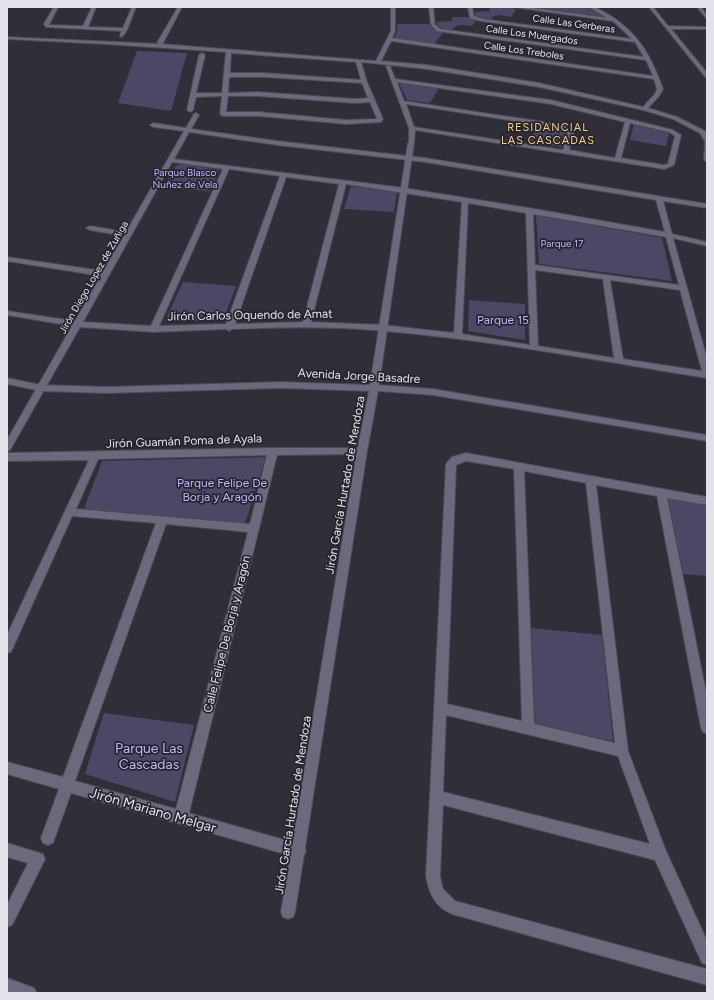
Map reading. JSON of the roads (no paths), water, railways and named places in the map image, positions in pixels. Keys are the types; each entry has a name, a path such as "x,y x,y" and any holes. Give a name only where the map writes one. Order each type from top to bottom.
{"street":[{"path":"56,7 46,24 48,26 125,30"},
{"path":"85,28 94,7"},
{"path":"121,40 134,7"},
{"path":"160,43 180,7"},
{"path":"378,62 393,31 393,7"},
{"name":"Calle Los Muergados","path":"431,7 433,25 436,28 443,30 649,59"},
{"name":"Calle Las Gerberas","path":"470,7 472,17 481,20 637,41"},
{"path":"516,7 616,21"},
{"path":"591,7 616,21 628,30 649,59 660,89 657,95 644,109"},
{"path":"651,7 707,77"},
{"path":"699,7 707,18"},
{"path":"667,27 707,28"},
{"path":"7,38 104,42 358,60 477,74 644,109 675,118 703,132 707,142 707,160"},
{"name":"Calle Los Treboles","path":"389,39 656,78"},
{"path":"229,51 222,114 260,114 346,122 379,121 380,119 364,82 358,60"},
{"name":"Jirón Diego Lopez de Zuñiga","path":"7,448 187,130 193,113 194,95 202,56"},
{"name":"Jirón García Hurtado de Mendoza","path":"288,912 299,852 362,451 374,388 409,158 412,128 388,67"},
{"path":"227,75 264,75 364,82"},
{"path":"393,80 551,102 675,132 678,135 671,165 664,167 412,128"},
{"path":"194,95 258,94 355,101 371,100"},
{"path":"402,102 562,126 571,132 566,151"},
{"path":"618,160 628,120"},
{"path":"153,125 277,143 409,158 707,206"},
{"path":"170,160 404,190 529,210 669,235 707,244"},
{"path":"154,329 227,167"},
{"path":"229,328 284,174"},
{"path":"306,324 343,182"},
{"path":"659,198 707,375"},
{"path":"458,336 465,200"},
{"path":"529,210 534,348"},
{"path":"90,228 128,234"},
{"path":"7,259 106,274"},
{"path":"531,267 684,288"},
{"path":"606,278 619,361"},
{"name":"Jirón Carlos Oquendo de Amat","path":"7,313 78,324 154,329 229,328 306,324 383,328 458,336 707,375"},
{"name":"Avenida Jorge Basadre","path":"7,381 41,388 106,390 281,385 374,388 434,392 707,438"},
{"name":"Jirón Guamán Poma de Ayala","path":"7,457 273,451 362,451"},
{"name":"Calle Felipe De Borja y Aragón","path":"181,818 273,451"},
{"path":"7,648 95,456"},
{"path":"707,501 466,457 456,459 451,464 433,876 438,895 444,902 452,907 707,977"},
{"path":"519,467 528,729"},
{"path":"591,480 622,751 660,854 707,958"},
{"path":"661,493 707,728"},
{"path":"70,512 254,528"},
{"path":"48,838 162,520"},
{"path":"440,708 622,751"},
{"name":"Jirón Mariano Melgar","path":"7,768 299,852"},
{"path":"436,797 660,854"},
{"path":"7,850 38,859 7,920"},
{"path":"7,986 29,993"}],"district":[{"name":"RESIDANCIAL LAS CASCADAS","path":"548,133"}],"park label":[{"name":"Parque Blasco Nuñez de Vela","path":"185,178"},
{"name":"Parque 17","path":"562,243"},
{"name":"Parque 15","path":"503,320"},
{"name":"Parque Felipe De Borja y Aragón","path":"222,490"},
{"name":"Parque Las Cascadas","path":"149,756"}]}
